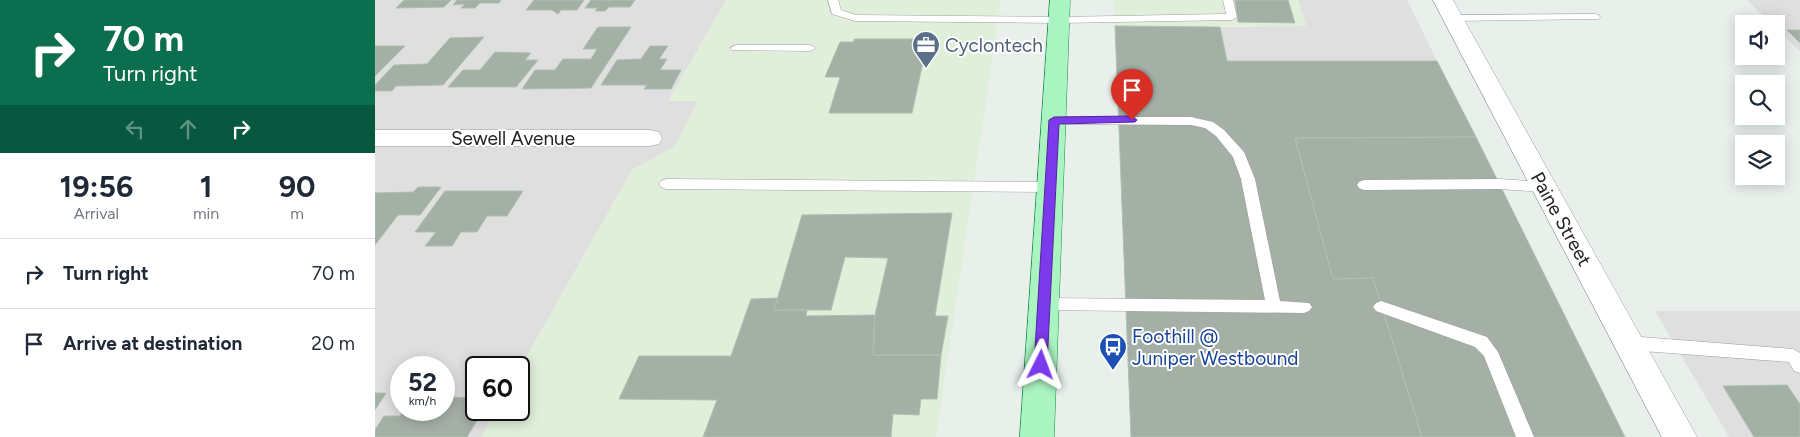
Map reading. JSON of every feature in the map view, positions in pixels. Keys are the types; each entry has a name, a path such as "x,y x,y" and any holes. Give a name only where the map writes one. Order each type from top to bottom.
{"main road":[{"path":"1037,437 1060,10"}],"street":[{"name":"Paine Street","path":"1448,9 1680,437"},
{"name":"Sewell Avenue","path":"375,138 650,138"}],"lane":[{"path":"833,0 836,12 855,18 1060,10 1232,17 1228,0"},
{"path":"1448,9 1595,17"},
{"path":"735,48 810,48"},
{"path":"1054,120 1191,120 1209,125 1220,132 1239,155 1248,179 1274,306"},
{"path":"665,184 1050,187"},
{"path":"1364,185 1499,184 1544,188"},
{"path":"1044,304 1305,307"},
{"path":"1381,307 1481,342 1490,352 1525,437"},
{"path":"1629,343 1793,356 1800,366"}],"shaded area":[{"path":"375,0 726,0 669,100 698,101 674,147 632,170 527,356 465,356 465,421 490,421 481,437 375,437"},
{"path":"726,0 1001,0 936,437 481,437 490,421 530,421 530,356 527,356 632,170 674,147 698,101 669,101"},
{"path":"1114,0 1298,0 1306,26 1115,26"},
{"path":"1298,0 1407,0 1437,61 1227,61 1220,27 1306,26"},
{"path":"1747,0 1800,0 1800,52 1785,37 1785,15 1763,15"},
{"path":"1655,311 1800,311 1800,437 1729,437"}],"building":[{"path":"404,0 451,0 444,7 396,8"},
{"path":"457,0 501,0 499,3 480,3 475,8 461,8 465,4 453,5"},
{"path":"534,0 584,0 577,10 561,10 558,14 552,10 526,10"},
{"path":"591,0 635,0 630,7 609,7 605,11 595,11 598,8 585,8"},
{"path":"1235,0 1288,0 1295,23 1238,22"},
{"path":"1115,26 1220,27 1227,61 1437,61 1476,137 1295,138 1333,279 1373,278 1422,437 1131,437"},
{"path":"598,27 631,27 591,88 522,89 535,70 555,70 563,59 591,59 597,49 583,49"},
{"path":"1787,30 1800,30 1800,43"},
{"path":"484,37 443,85 396,86 392,91 375,91 375,85 394,65 427,64 450,38"},
{"path":"854,39 928,39 912,113 829,113 840,77 825,77 840,42 854,42"},
{"path":"375,46 405,46 375,76"},
{"path":"650,46 668,46 659,59 667,59 660,70 681,70 671,89 644,89 647,85 601,85 617,60 641,59"},
{"path":"495,52 531,53 525,60 538,60 516,87 448,87 463,70 480,70"},
{"path":"1476,137 1625,437 1422,437 1373,278 1333,279 1295,138"},
{"path":"418,187 441,187 420,215 398,215 375,245 375,193 413,192"},
{"path":"445,191 523,191 507,216 487,216 477,232 461,232 452,246 425,246 436,232 415,232"},
{"path":"952,213 935,316 948,316 941,355 873,355 875,315 888,258 845,257 831,310 774,310 802,215"},
{"path":"778,298 774,310 807,310 806,316 875,315 873,355 941,355 937,399 921,399 919,415 893,414 891,437 703,437 717,400 619,399 639,356 731,356 751,299"},
{"path":"1787,385 1800,404 1800,437 1754,437 1723,386"},
{"path":"375,393 386,393 375,410"},
{"path":"455,397 465,398 465,421 476,421 467,437 375,437 375,430 384,416 390,416 390,421 455,421"}],"place":[{"name":"Cyclontech","path":"926,69"},
{"name":"Foothill @ Juniper Westbound","path":"1113,371"}],"route":[{"path":"1041,365 1054,120 1132,120"}]}
